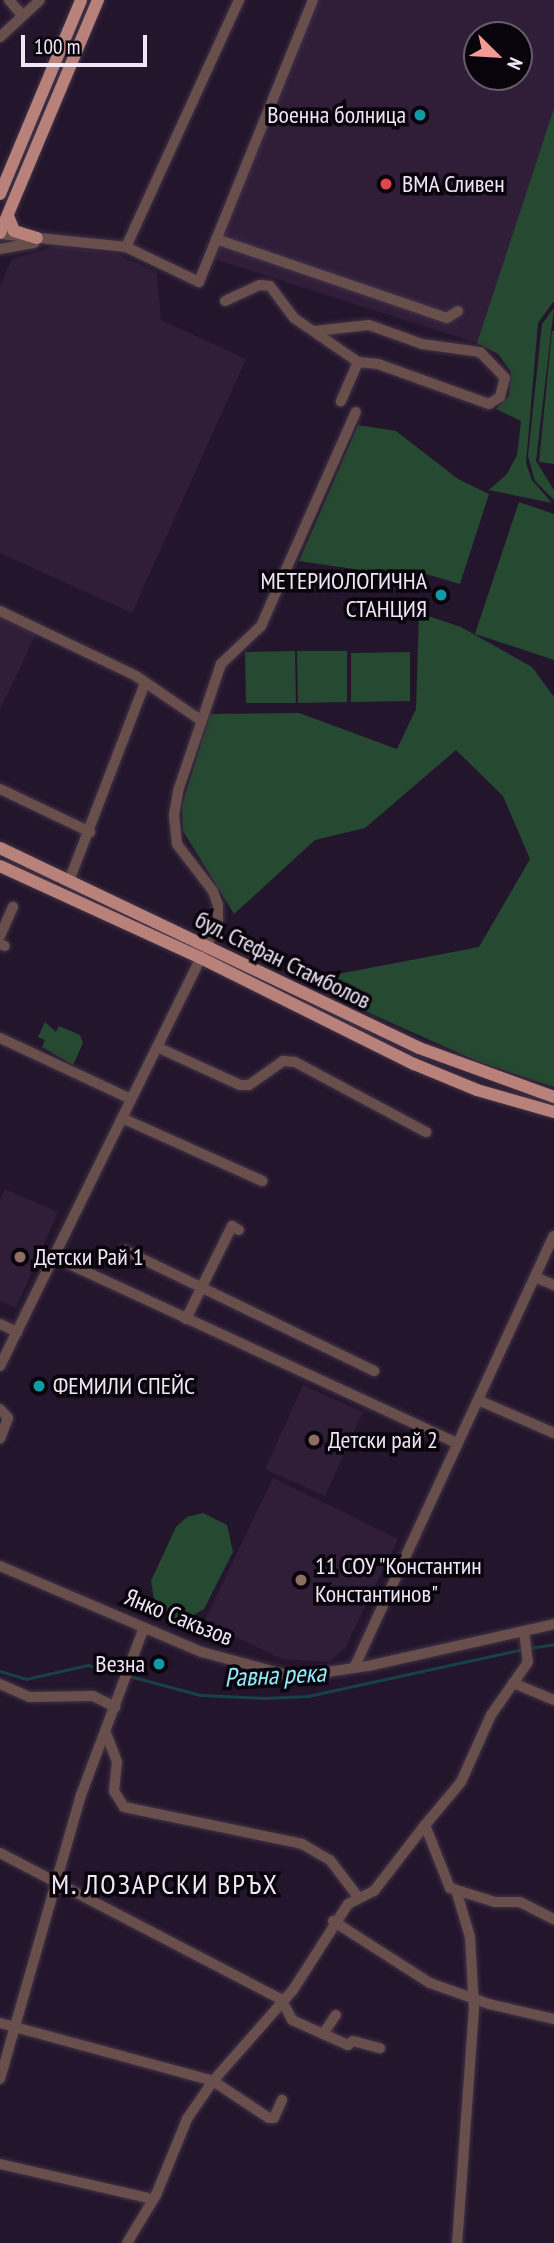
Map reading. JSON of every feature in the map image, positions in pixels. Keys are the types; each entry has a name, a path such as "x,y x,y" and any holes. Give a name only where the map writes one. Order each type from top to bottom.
{"main road":[{"path":"0,194 81,0"},
{"path":"0,233 98,0"},
{"path":"8,216 14,231 37,237"},
{"name":"бул. Стефан Стамболов","path":"0,848 419,1048 554,1097"},
{"name":"бул. Стефан Стамболов","path":"0,866 201,958 414,1064 477,1090 554,1112"},
{"path":"201,958 207,945"}],"street":[{"path":"9,0 23,16"},
{"path":"0,37 40,0"},
{"path":"126,247 239,0"},
{"path":"0,233 126,247 199,282 313,0"},
{"path":"216,239 447,318 458,311"},
{"path":"0,249 8,244 65,240"},
{"path":"225,301 260,285 270,286 294,318 358,362 378,364 489,404 500,397 505,378 480,352 422,344 369,325 315,331"},
{"path":"341,401 358,362"},
{"path":"207,945 218,920 218,905 213,891 177,844 174,830 179,788 199,719 221,664 261,626 356,412"},
{"path":"0,611 145,683 199,719"},
{"path":"69,881 145,683"},
{"path":"0,789 90,832"},
{"path":"2,942 13,907"},
{"path":"0,1366 201,958"},
{"path":"0,1038 131,1100"},
{"path":"156,1047 240,1085 249,1085 283,1061 295,1062 426,1132"},
{"path":"122,1118 262,1181"},
{"path":"187,1319 232,1226 239,1230"},
{"path":"354,1668 554,1236"},
{"path":"124,1250 374,1371"},
{"path":"54,1257 458,1444"},
{"path":"535,1277 554,1285"},
{"path":"0,1324 17,1332"},
{"path":"478,1400 554,1433"},
{"path":"0,1409 8,1418 0,1438"},
{"name":"Янко Сакъзов","path":"0,1566 202,1652 275,1674 314,1676 525,1636 554,1624"},
{"path":"0,2079 81,1795 144,1627"},
{"path":"127,2243 153,2199 187,2119 212,2081 281,1999 293,1990 333,1921 387,1877 461,1782 491,1715 528,1662 525,1636"},
{"path":"513,1683 554,1700"},
{"path":"0,1684 29,1697 93,1696 116,1707"},
{"path":"106,1733 117,1762 114,1791 124,1807 303,1844 330,1860 359,1898"},
{"path":"425,1825 450,1888 495,1902 520,1902 554,1919"},
{"path":"0,1853 57,1879 281,1999 292,2020 348,2045 352,2041 380,2048"},
{"path":"456,1890 470,1937 472,1998 457,2243"},
{"path":"333,1921 430,1983 472,1998 554,2019"},
{"path":"323,2034 336,2015"},
{"path":"0,2023 212,2081 269,2118 274,2118 282,2100"},
{"path":"0,2164 153,2199"}],"shaded area":[{"name":"ВМА Сливен","path":"314,0 554,0 554,108 477,343 214,259"},
{"path":"56,246 117,254 157,272 161,320 246,359 132,613 0,553 0,286 12,259"},
{"path":"0,617 36,634 0,710"},
{"name":"Детски Рай 1","path":"5,1189 58,1212 16,1308 0,1301 0,1200"},
{"name":"Детски рай 2","path":"303,1385 363,1412 325,1496 265,1469"},
{"name":"11 СОУ \"Константин Константинов\"","path":"273,1478 398,1539 345,1648 329,1662 282,1659 204,1622"}],"green space":[{"path":"554,108 554,301 538,323 526,463 532,480 552,503 489,490 507,474 517,455 521,421 496,409 509,396 511,372 498,354 477,343"},
{"path":"554,308 536,461 554,490 554,500 535,481 528,456 542,324"},
{"path":"554,331 554,464 539,462"},
{"path":"358,425 396,431 458,479 489,494 460,584 426,574 408,577 299,561"},
{"path":"519,502 554,514 554,660 475,634"},
{"path":"419,613 461,627 532,667 554,697 554,1087 479,1062 329,995 338,974 479,947 530,859 503,796 456,750 365,828 315,840 234,914 183,831 182,805 210,714 299,713 397,749 416,709"},
{"path":"295,651 296,703 246,703 245,652"},
{"path":"297,651 347,651 347,702 298,703"},
{"path":"410,652 410,701 351,702 351,653"},
{"path":"45,1022 56,1032 59,1026 80,1035 83,1043 73,1065 42,1047 45,1040 38,1037"},
{"path":"203,1513 227,1525 233,1552 204,1609 187,1619 173,1618 155,1605 151,1581 176,1527 187,1517"}],"waterway":[{"name":"Равна река","path":"530,1648 554,1644"},
{"name":"Равна река","path":"0,1671 26,1679 88,1665 201,1695 265,1698 308,1696 523,1649"}],"place":[{"name":"Военна болница","path":"420,115"},
{"name":"ВМА Сливен","path":"386,184"},
{"name":"МЕТЕРИОЛОГИЧНА СТАНЦИЯ","path":"441,595"},
{"name":"Детски Рай 1","path":"20,1257"},
{"name":"ФЕМИЛИ СПЕЙС","path":"39,1386"},
{"name":"Детски рай 2","path":"314,1440"},
{"name":"11 СОУ \"Константин Константинов\"","path":"301,1580"},
{"name":"Везна","path":"159,1664"}],"district":[{"name":"М. ЛОЗАРСКИ ВРЪХ","path":"165,1884"}]}
